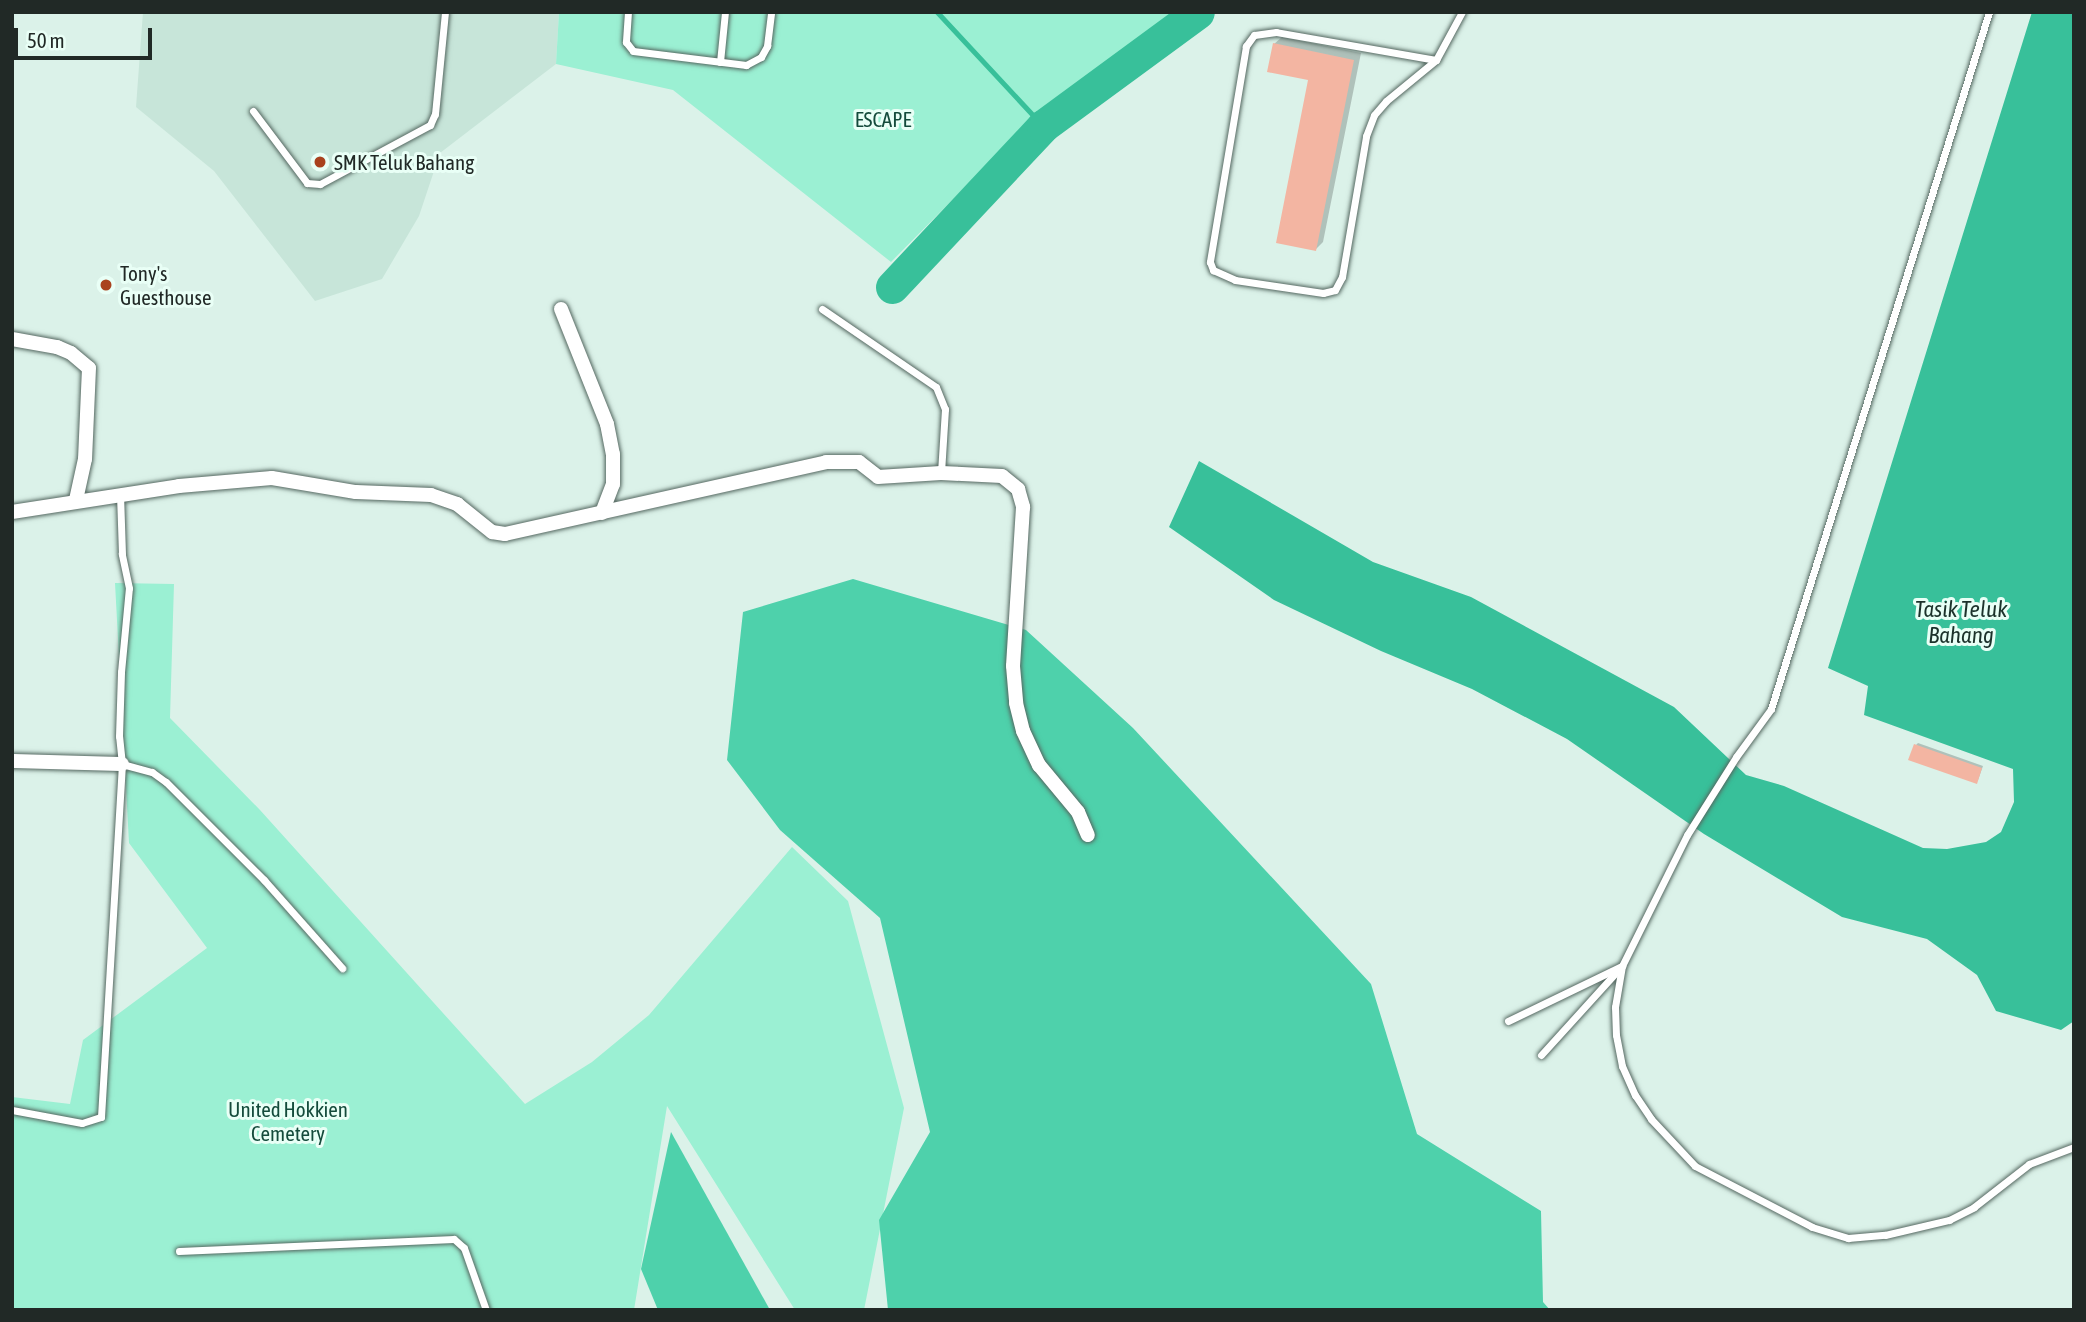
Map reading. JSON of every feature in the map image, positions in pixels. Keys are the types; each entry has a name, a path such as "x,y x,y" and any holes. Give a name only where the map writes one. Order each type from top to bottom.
{"street":[{"path":"561,309 607,424 613,454 613,484 602,513"},
{"path":"12,339 57,347 71,353 89,368 85,459 76,500"},
{"path":"12,512 120,494 272,478 356,492 417,493 457,504 499,535 826,462 859,462 878,477 941,473 1002,476 1012,481 1022,497 1013,666 1016,703 1023,731 1039,765 1078,812 1088,835"},
{"path":"12,761 122,764"}],"lane":[{"path":"253,111 307,183 320,184 353,168 430,125 435,114 445,12"},
{"path":"628,12 626,42 631,50 746,65 761,57 767,46 771,12"},
{"path":"720,62 725,12"},
{"path":"1436,60 1276,32 1254,35 1246,46 1210,262 1213,270 1235,280 1323,293 1335,290 1342,277 1366,136 1374,115 1436,60 1462,12"},
{"path":"1541,1055 1622,966 1687,835 1736,757 1771,709 1989,12"},
{"path":"822,309 936,387 945,409 941,473"},
{"path":"12,1110 82,1123 100,1117 122,764 119,736 120,685 129,584 121,554 120,494"},
{"path":"122,764 152,772 166,782 264,880 342,968"},
{"path":"1508,1021 1622,966"},
{"path":"1622,966 1615,1007 1622,1066 1651,1119 1695,1166 1812,1227 1848,1238 1885,1236 1948,1220 1974,1207 2029,1164 2074,1147"},
{"path":"179,1251 454,1239 464,1248 486,1310"}],"shaded area":[{"name":"SMK Teluk Bahang","path":"143,12 559,12 556,64 440,153 419,216 382,279 315,301 214,171 136,107"},
{"path":"853,579 1026,630 1133,728 1371,984 1417,1134 1541,1211 1543,1302 1550,1310 888,1310 879,1220 930,1132 880,918 780,830 727,760 743,612"},
{"path":"671,1132 770,1310 658,1310 641,1269"}],"green space":[{"name":"ESCAPE","path":"559,12 1175,12 1047,104 891,262 673,90 556,64"},
{"name":"United Hokkien Cemetery","path":"115,583 174,584 170,718 260,810 525,1104 592,1062 649,1015 792,847 848,901 904,1108 864,1310 795,1310 667,1106 634,1310 12,1310 12,1097 70,1104 83,1040 207,948 129,843"}],"water":[{"name":"Tasik Teluk Bahang","path":"2032,12 2074,12 2074,1021 2061,1030 1996,1011 1977,975 1927,939 1842,917 1704,834 1567,739 1472,689 1381,651 1274,600 1169,527 1199,461 1373,562 1471,597 1674,707 1746,775 1784,786 1923,848 1947,849 1986,842 2001,832 2014,802 2013,769 1864,715 1868,686 1828,668"}],"building":[{"path":"1273,43 1354,60 1316,251 1276,243 1308,80 1267,72"},
{"path":"1914,744 1982,768 1977,784 1908,760"}],"waterway":[{"path":"937,12 1043,126"},
{"path":"892,287 1043,126 1198,12"}],"place":[{"name":"SMK Teluk Bahang","path":"320,162"},
{"name":"Tony's Guesthouse","path":"106,285"}]}
